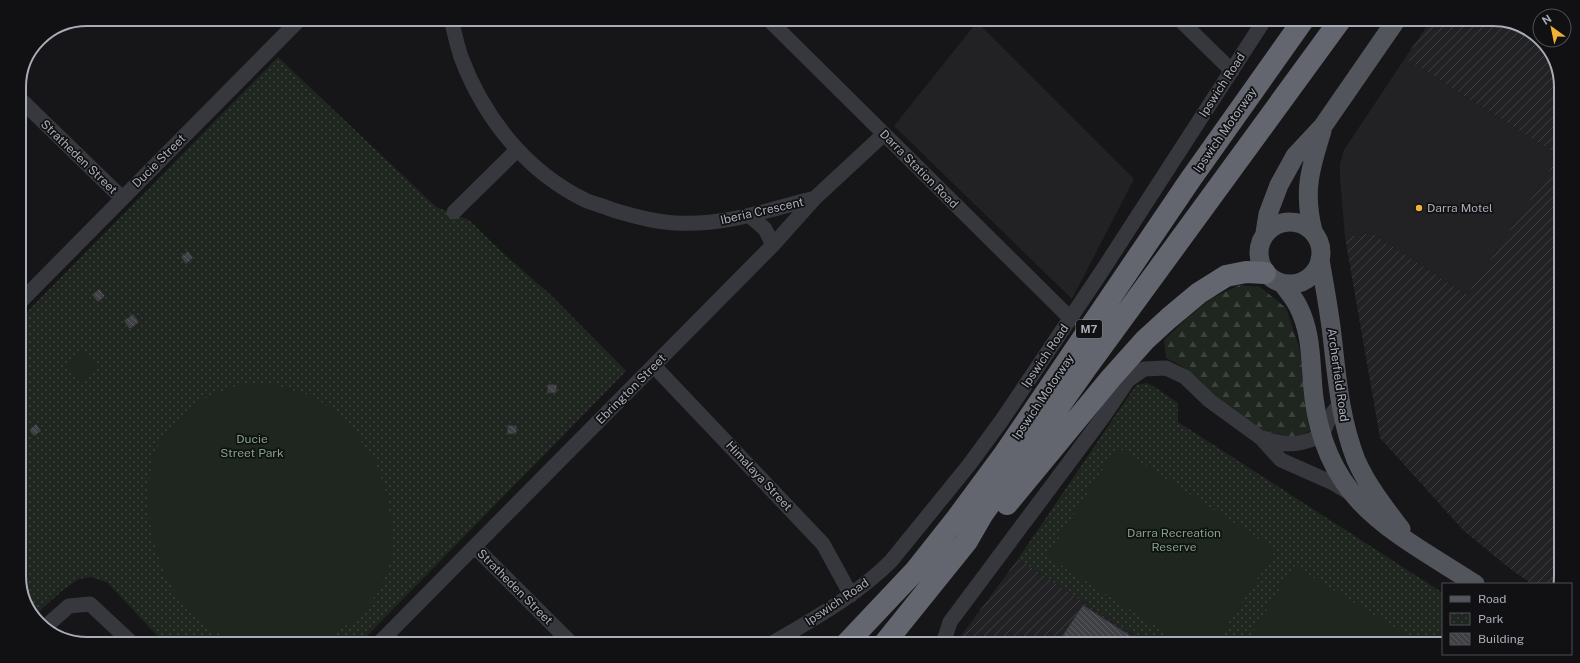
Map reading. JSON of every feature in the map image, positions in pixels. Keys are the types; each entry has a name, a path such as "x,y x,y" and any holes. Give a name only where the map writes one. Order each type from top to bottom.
{"highway":[{"name":"Ipswich Motorway","path":"853,637 915,571 958,518 1018,435 1190,180 1299,26"},
{"name":"Ipswich Motorway","path":"890,637 967,541 982,515 1087,367 1336,26"},
{"path":"967,541 995,518 1111,378 1145,340 1169,318 1199,293 1226,276 1246,272 1274,278"}],"main road":[{"path":"1323,126 1312,162 1307,194 1308,210 1313,231 1321,249 1320,259 1317,269 1310,276 1302,282 1292,284 1274,278 1260,263 1258,253 1260,242 1265,233 1268,214 1279,185 1295,156 1323,126 1392,26"},
{"path":"1265,233 1278,224 1294,222 1304,225 1313,231"},
{"name":"Archerfield Road","path":"1320,259 1332,332 1340,404 1346,432 1356,461 1369,485 1413,544"},
{"name":"Archerfield Road","path":"1274,278 1298,305 1306,326 1310,347 1314,398 1322,436 1339,475 1352,494 1367,511 1386,526 1474,583"}],"street":[{"name":"Ducie Street","path":"26,296 293,26"},
{"name":"Iberia Crescent","path":"453,26 461,56 475,88 494,122 517,150 553,181 585,200 633,216 675,223 720,221 750,216 815,198"},
{"name":"Darra Station Road","path":"775,26 1070,319"},
{"path":"1186,26 1232,71"},
{"name":"Ipswich Road","path":"782,637 851,595 891,561 969,465 1002,420 1070,319 1261,26"},
{"name":"Stratheden Street","path":"26,105 122,198"},
{"name":"Ebrington Street","path":"385,637 773,245 815,198 884,134"},
{"path":"454,212 517,150"},
{"path":"750,216 765,228 773,245"},
{"name":"Himalaya Street","path":"654,366 823,544 851,595"},
{"path":"945,637 950,622 1103,417 1128,380 1144,369 1166,368 1185,377 1210,401 1261,438 1281,460 1333,483 1352,494"},
{"path":"1261,438 1280,444 1301,444 1322,436 1330,416 1340,404"},
{"name":"Stratheden Street","path":"475,547 565,637"},
{"path":"49,624 69,606 90,604 125,637"}],"shaded area":[{"path":"974,26 981,26 1134,179 1072,299 894,126"},
{"path":"1427,26 1505,27 1523,34 1532,41 1532,48 1539,48 1541,50 1548,60 1553,75 1554,153 1405,58"},
{"path":"1405,58 1554,153 1554,164 1467,295 1372,233 1345,237 1340,178 1340,164 1344,150"},
{"path":"1554,164 1553,583 1531,583 1513,571 1464,531 1380,438 1345,237 1372,233 1467,295"},
{"path":"1018,559 1137,637 960,637"}],"green space":[{"name":"Ducie Street Park","path":"278,57 436,207 469,220 507,257 551,295 626,371 366,637 158,637 108,583 91,577 79,579 64,589 38,612 29,596 26,580 26,313"},
{"path":"1240,285 1260,287 1286,308 1299,347 1305,383 1310,431 1293,438 1274,438 1218,399 1197,378 1180,365 1166,358 1164,340 1186,319 1212,298"},
{"path":"83,349 97,366 79,382 65,364"},
{"name":"Darra Recreation Reserve","path":"1147,383 1153,386 1178,403 1178,422 1442,592 1442,637 1137,637 1018,559 1137,385"},
{"path":"237,385 276,385 315,397 348,423 372,456 385,487 392,526 391,561 378,593 356,619 328,637 226,637 202,623 172,588 162,567 154,544 150,521 148,498 151,463 156,449 166,434 193,406"},
{"path":"1117,447 1276,550 1220,637 1172,637 1047,556"},
{"path":"1294,566 1411,637 1249,637"}],"building":[{"path":"188,251 193,258 186,264 181,257"},
{"path":"99,289 105,296 98,302 92,295"},
{"path":"133,314 139,322 130,329 124,321"},
{"path":"548,384 557,385 556,393 547,393"},
{"path":"36,424 41,431 34,436 29,430"},
{"path":"508,425 517,426 516,434 507,434"},
{"path":"1083,605 1132,637 1062,637"}],"place":[{"name":"Darra Motel","path":"1419,208"}]}
